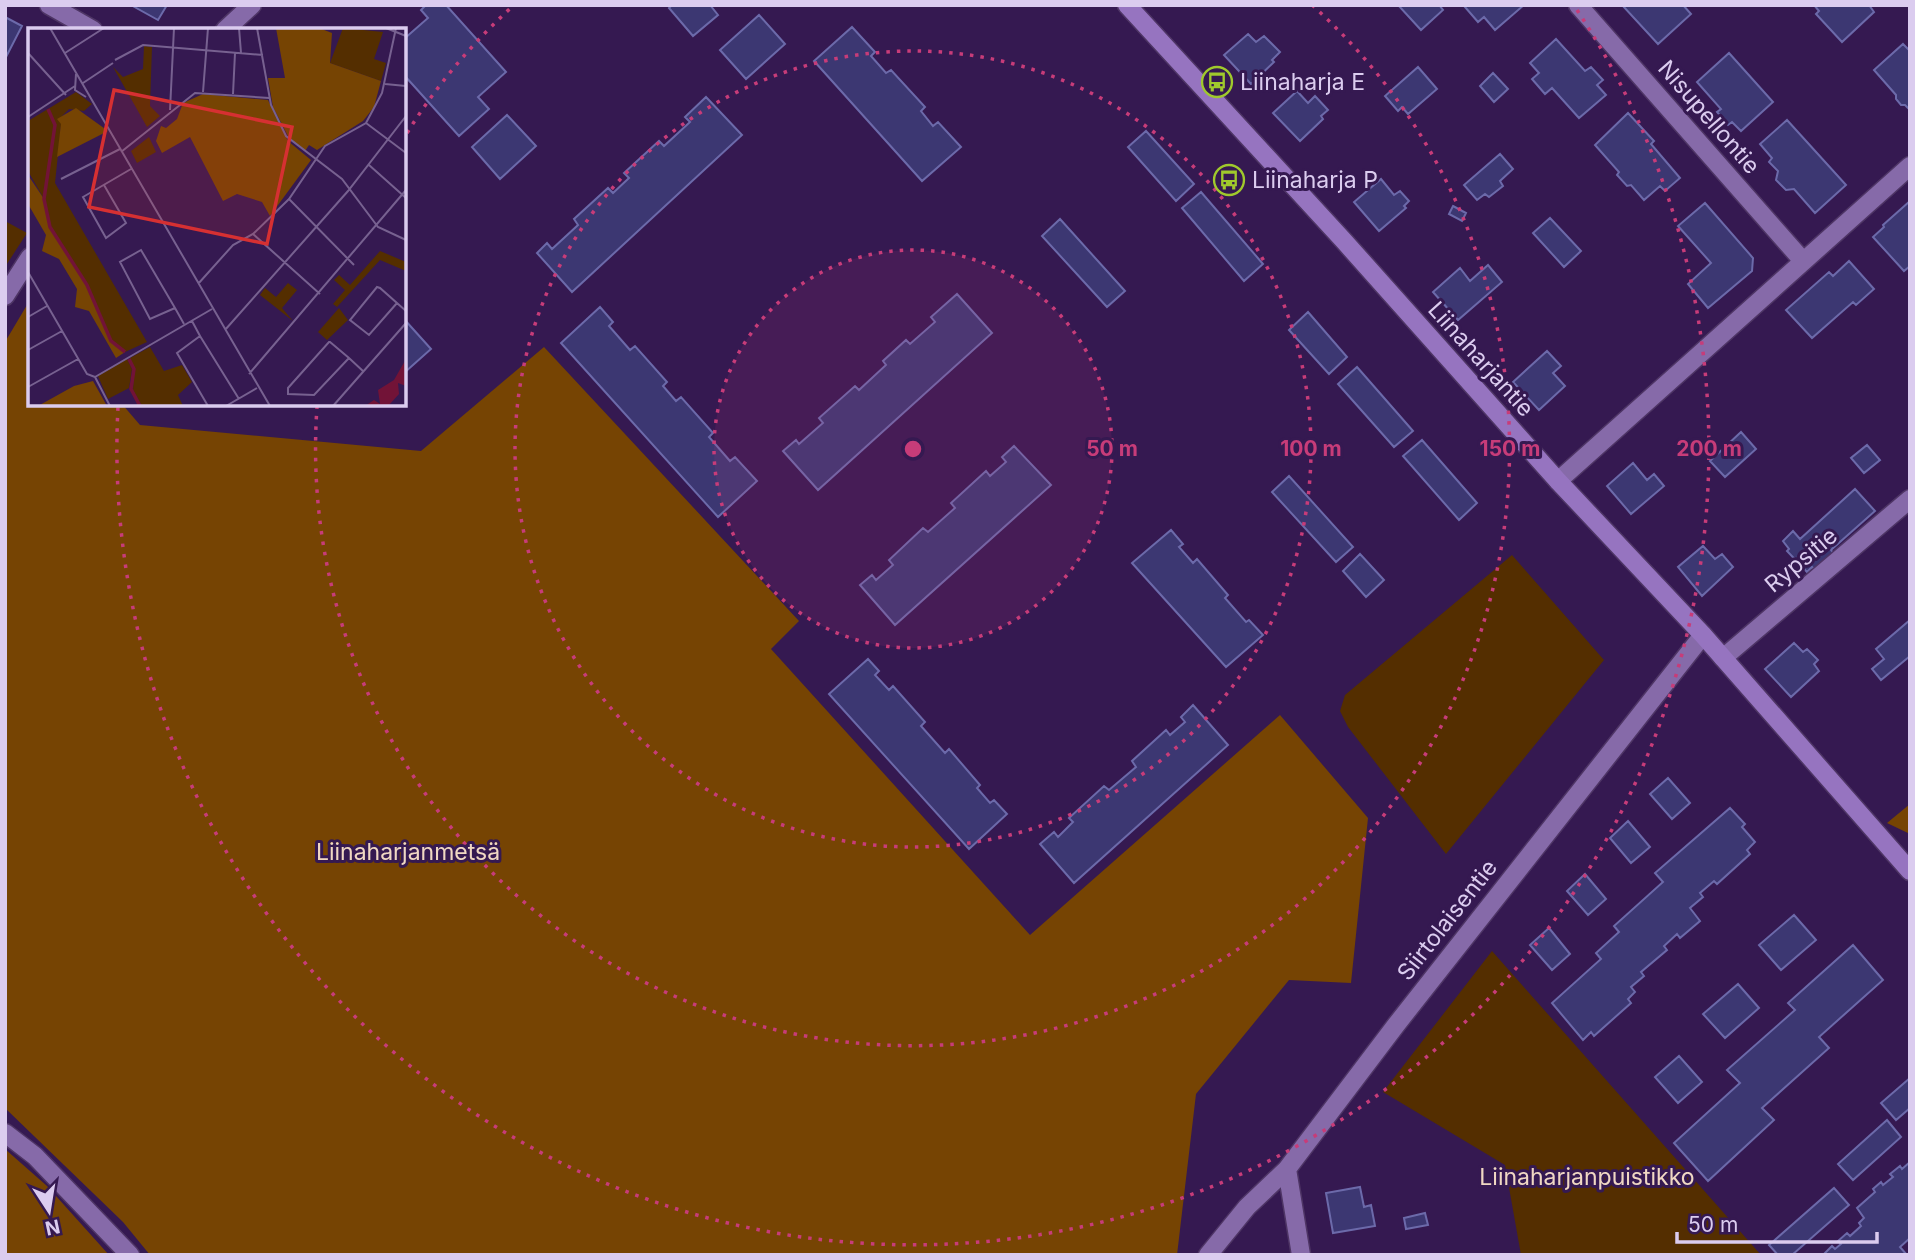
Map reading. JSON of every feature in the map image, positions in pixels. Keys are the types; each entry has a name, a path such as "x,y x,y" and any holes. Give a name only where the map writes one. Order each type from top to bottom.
{"main road":[{"name":"Liinaharjantie","path":"1127,5 1344,241 1558,481 1703,635 1910,871"}],"street":[{"path":"49,5 89,28"},
{"path":"227,28 252,5"},
{"name":"Nisupellontie","path":"1578,5 1803,261"},
{"path":"1558,481 1910,166"},
{"path":"5,296 28,260"},
{"name":"Rypsitie","path":"1723,658 1910,499"},
{"name":"Siirtolaisentie","path":"1208,1255 1247,1208 1287,1169 1396,1025 1703,635"},
{"path":"5,1133 35,1156 130,1255"},
{"path":"1287,1169 1301,1255"}],"green space":[{"path":"5,221 27,233 5,267"},
{"name":"Liinaharjanmetsä","path":"27,305 28,406 124,406 140,425 421,451 544,347 799,621 771,649 1030,935 1280,715 1368,818 1351,983 1289,980 1196,1094 1177,1255 150,1255 123,1222 5,1108 5,342"},
{"path":"1512,555 1604,660 1446,854 1348,727 1340,711 1345,695"},
{"path":"1910,804 1910,834 1887,823"},
{"name":"Liinaharjanpuistikko","path":"1492,951 1761,1255 1521,1255 1505,1165 1383,1092"},
{"path":"5,1149 47,1186 109,1255 5,1255"}],"building":[{"path":"131,5 167,5 158,20"},
{"path":"426,5 446,5 506,72 478,97 489,109 459,136 406,77 406,37 428,18 421,10"},
{"path":"672,5 710,5 718,15 693,36 669,8"},
{"path":"1398,5 1439,5 1443,10 1421,30"},
{"path":"1524,5 1495,30 1484,17 1478,22 1465,7"},
{"path":"1622,5 1683,5 1691,14 1658,44"},
{"path":"1814,5 1869,5 1874,12 1842,42 1816,14 1819,11"},
{"path":"759,15 785,44 746,79 720,50"},
{"path":"5,17 22,26 5,59"},
{"path":"852,27 875,52 871,56 886,73 891,70 925,107 921,111 933,126 938,122 961,147 922,181 814,61"},
{"path":"1248,34 1256,42 1264,36 1280,52 1272,60 1274,62 1251,84 1224,55"},
{"path":"1556,39 1585,71 1591,67 1603,80 1597,85 1606,95 1579,118 1552,88 1545,94 1532,79 1539,73 1530,63"},
{"path":"1903,44 1910,51 1910,110 1901,105 1896,95 1874,70"},
{"path":"1729,53 1773,102 1741,131 1732,122 1728,125 1717,112 1721,109 1697,82"},
{"path":"1418,67 1437,89 1408,114 1402,107 1398,111 1385,96"},
{"path":"1493,73 1508,89 1494,102 1480,86"},
{"path":"1297,91 1308,103 1315,96 1328,110 1321,116 1323,119 1300,141 1273,113"},
{"path":"706,97 742,135 572,292 537,253 547,243 552,249 578,225 574,219 608,188 613,193 629,178 624,173 659,141 664,146 690,122 685,117"},
{"path":"1628,113 1654,141 1651,144 1680,178 1665,191 1660,186 1644,200 1631,185 1627,186 1617,175 1619,172 1595,145"},
{"path":"507,115 536,146 500,179 472,147"},
{"path":"1787,120 1846,185 1815,213 1794,189 1786,190 1776,180 1778,171 1769,162 1772,158 1760,144"},
{"path":"1146,131 1194,184 1176,201 1128,147"},
{"path":"1500,154 1513,169 1500,181 1503,186 1489,197 1485,194 1477,200 1464,185"},
{"path":"1381,179 1394,195 1400,191 1409,201 1404,206 1406,208 1379,231 1354,202"},
{"path":"1201,192 1263,264 1244,281 1182,208"},
{"path":"1910,201 1910,266 1904,271 1873,237"},
{"path":"1705,203 1753,258 1752,271 1708,308 1688,284 1711,263 1678,226"},
{"path":"1453,206 1466,213 1462,221 1449,214"},
{"path":"1550,218 1581,251 1564,267 1533,233"},
{"path":"1060,219 1125,291 1107,307 1042,236"},
{"path":"1849,261 1874,289 1856,305 1853,302 1812,338 1786,310 1829,272 1833,276"},
{"path":"1488,265 1502,282 1458,320 1433,292 1460,268 1470,281"},
{"path":"957,294 992,333 818,490 783,451 796,440 799,444 823,423 819,418 855,386 859,390 886,365 883,361 906,340 910,344 935,322 931,317"},
{"path":"600,307 613,322 609,326 630,350 635,346 667,382 663,386 676,401 681,397 713,433 709,437 730,461 735,457 757,481 718,517 561,343"},
{"path":"1308,312 1347,357 1329,374 1289,330"},
{"path":"406,321 431,349 406,371"},
{"path":"1547,351 1561,366 1553,373 1565,386 1539,410 1513,382"},
{"path":"1357,367 1413,431 1394,447 1338,384"},
{"path":"1741,432 1756,449 1725,477 1710,461"},
{"path":"1422,440 1477,503 1459,520 1403,456"},
{"path":"1867,445 1880,460 1864,473 1851,458"},
{"path":"1014,446 1051,485 895,625 860,585 872,575 876,580 893,565 889,560 923,528 928,532 955,508 951,503 986,471 990,476 1006,462 1002,457"},
{"path":"1633,463 1647,480 1654,474 1664,486 1631,514 1607,486"},
{"path":"1289,476 1353,547 1336,562 1272,492"},
{"path":"1855,489 1875,511 1831,550 1834,554 1815,570 1812,567 1807,572 1787,551 1789,549 1783,541 1793,531 1800,539"},
{"path":"1171,530 1183,544 1179,547 1193,563 1197,559 1228,595 1225,598 1246,622 1249,620 1263,635 1226,667 1132,563"},
{"path":"1703,546 1715,559 1722,554 1733,567 1702,596 1678,567"},
{"path":"1360,554 1384,580 1366,597 1343,571"},
{"path":"1910,620 1910,656 1881,680 1872,669 1884,659 1876,649"},
{"path":"1794,643 1803,652 1807,649 1818,660 1814,664 1819,671 1791,697 1765,669"},
{"path":"868,659 879,671 875,675 889,690 893,686 925,722 921,726 945,753 949,749 980,785 977,788 990,803 994,800 1007,814 969,849 829,694"},
{"path":"1193,705 1228,745 1074,883 1040,844 1054,832 1058,837 1073,822 1069,818 1104,786 1109,790 1136,767 1132,761 1166,730 1170,735 1185,722 1181,717"},
{"path":"1668,778 1690,803 1672,819 1650,794"},
{"path":"1730,808 1745,824 1742,827 1755,842 1747,850 1750,854 1717,884 1714,881 1700,893 1703,897 1690,908 1700,921 1680,938 1677,934 1664,946 1667,950 1641,972 1644,976 1631,987 1635,992 1628,999 1631,1003 1594,1036 1591,1032 1583,1040 1552,1003 1601,959 1596,953 1619,932 1614,926 1663,882 1655,873"},
{"path":"1628,821 1650,847 1631,863 1610,838"},
{"path":"1585,874 1606,899 1588,915 1567,891"},
{"path":"1794,915 1816,940 1781,970 1759,945"},
{"path":"1549,928 1570,954 1552,970 1530,945"},
{"path":"1853,945 1883,980 1819,1037 1829,1048 1762,1108 1774,1120 1708,1181 1674,1143 1740,1083 1727,1070 1795,1010 1788,1003"},
{"path":"1738,984 1759,1008 1725,1038 1703,1014"},
{"path":"1679,1056 1702,1082 1678,1103 1655,1077"},
{"path":"1910,1078 1910,1108 1896,1120 1881,1103"},
{"path":"1887,1120 1901,1137 1853,1180 1838,1164"},
{"path":"1910,1162 1910,1238 1900,1247 1907,1255 1823,1255 1832,1246 1835,1249 1841,1244 1838,1241 1847,1233 1850,1236 1861,1226 1859,1223 1864,1218 1857,1208 1875,1192 1873,1189 1893,1177 1890,1174 1900,1166 1902,1169"},
{"path":"1360,1187 1364,1207 1371,1205 1375,1226 1333,1233 1326,1193"},
{"path":"1834,1188 1849,1205 1792,1255 1778,1255 1769,1245"},
{"path":"1425,1213 1428,1225 1406,1229 1404,1218"}],"place":[{"name":"Liinaharja E","path":"1217,82"},
{"name":"Liinaharja P","path":"1229,180"}]}
